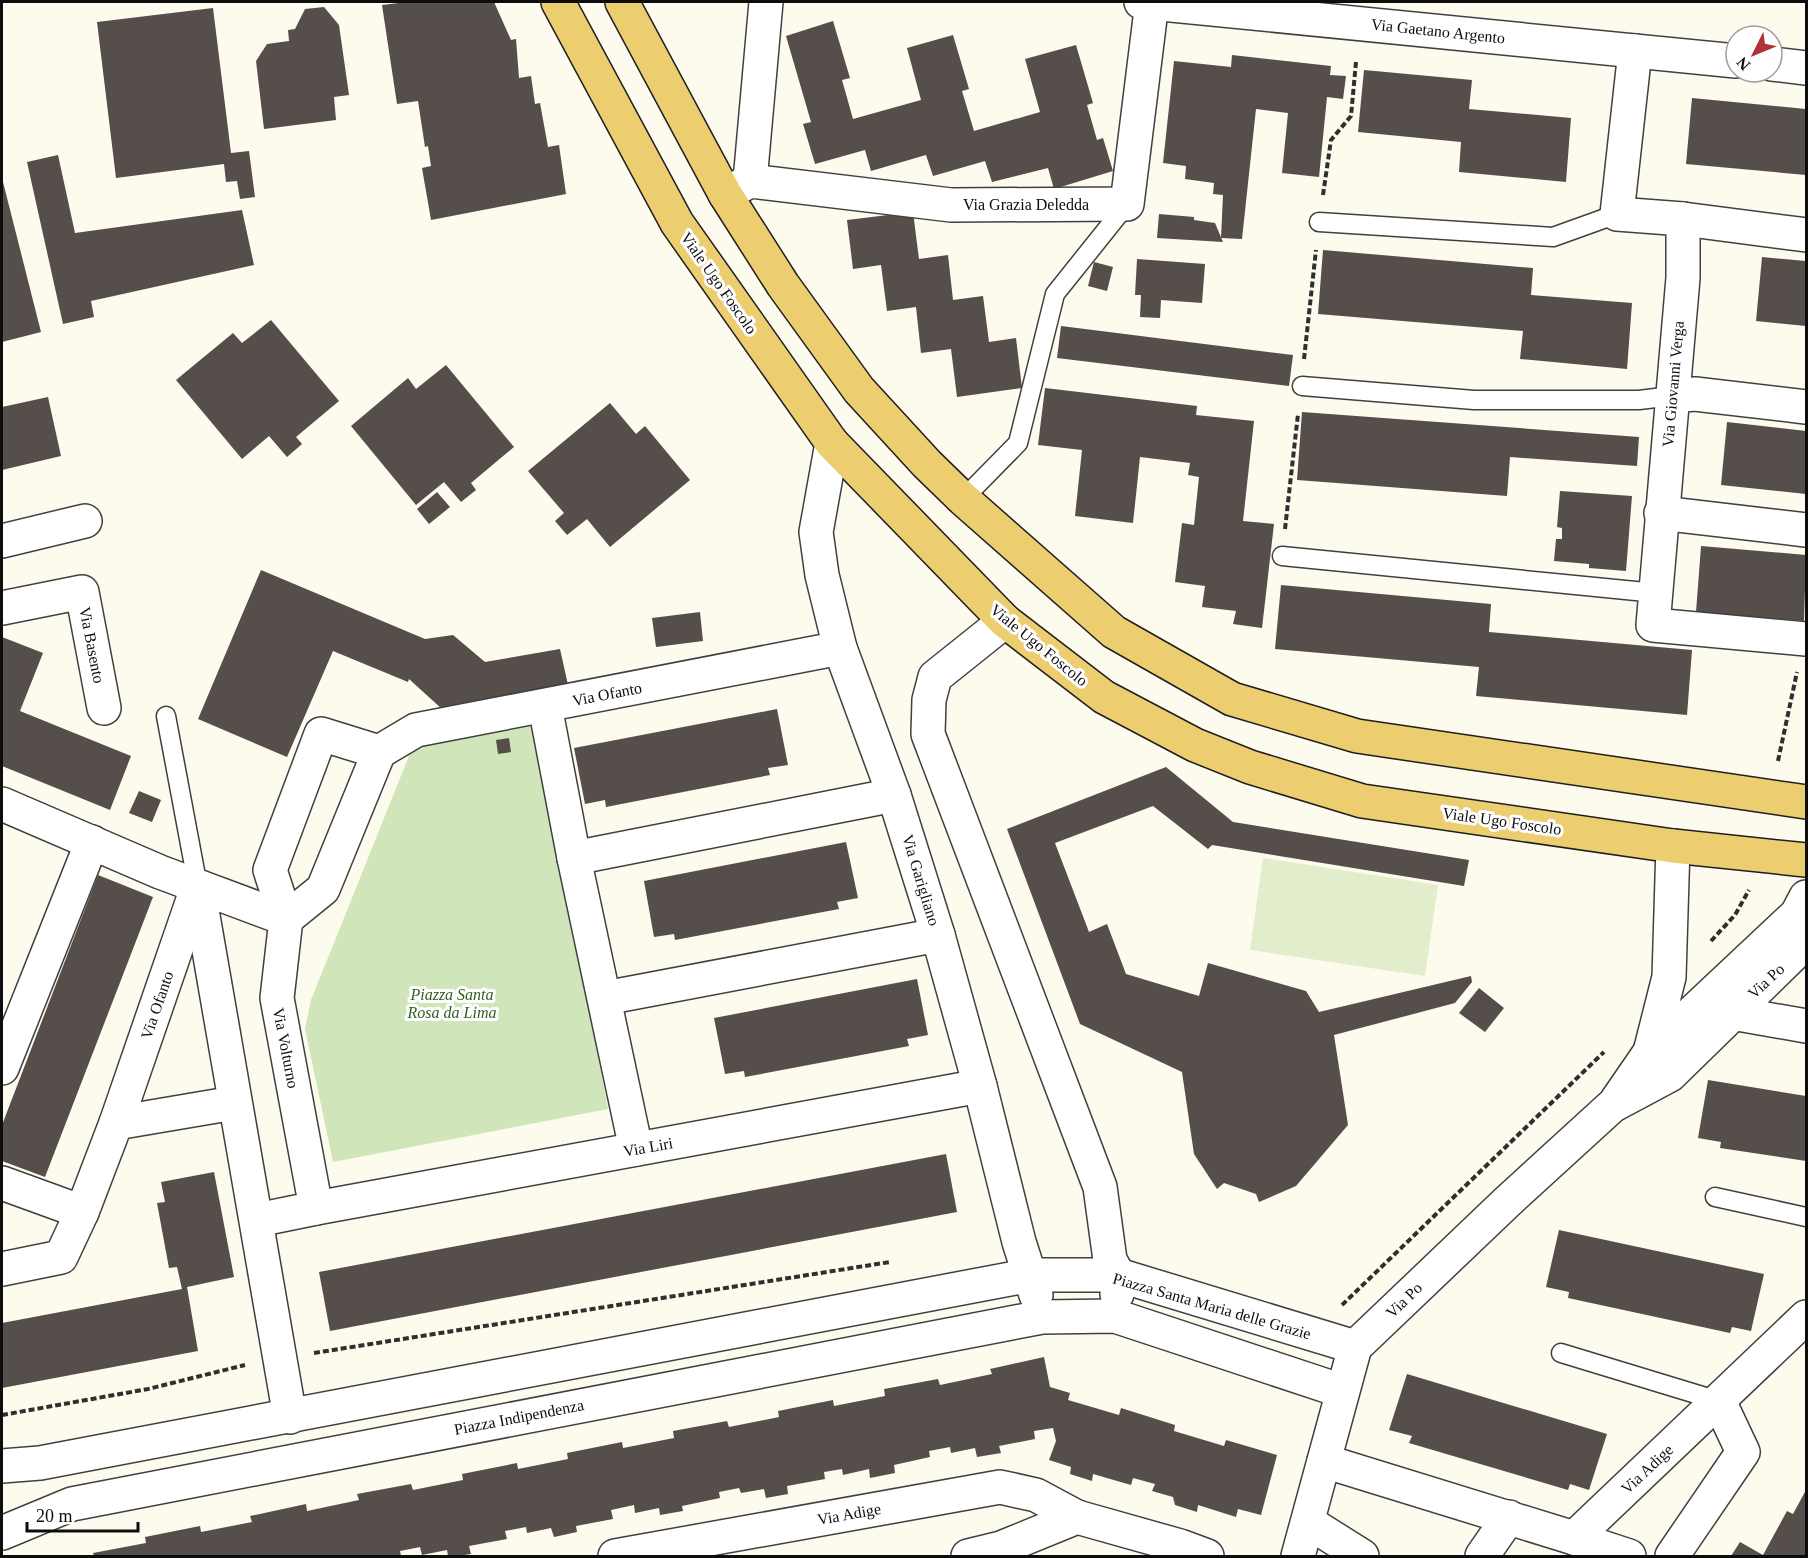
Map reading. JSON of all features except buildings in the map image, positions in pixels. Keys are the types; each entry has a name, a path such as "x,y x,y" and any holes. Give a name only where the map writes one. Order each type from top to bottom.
{"main road":[{"name":"Viale Ugo Foscolo","path":"558,2 677,223 832,443 1005,621 1104,697 1196,746 1250,767 1362,801 1673,846 1806,860"},
{"path":"622,2 738,187 783,285 859,390 927,464 963,499 1114,632 1232,699 1357,736 1806,802"}],"street":[{"path":"738,187 766,2"},
{"path":"1128,204 1146,2"},
{"name":"Via Gaetano Argento","path":"1146,2 1724,60"},
{"path":"1635,51 1617,214 1683,219 1806,235"},
{"path":"1784,65 1806,68"},
{"name":"Via Grazia Deledda","path":"738,187 951,204 1128,204"},
{"name":"Via Giovanni Verga","path":"1683,219 1683,278 1653,625 1806,639"},
{"path":"1672,396 1695,394 1806,407"},
{"name":"Via Garigliano","path":"832,443 816,532 822,574 840,648 894,795 938,935 980,1086 1019,1242 1042,1317"},
{"path":"1661,513 1806,531"},
{"path":"2,541 85,520"},
{"name":"Via Basento","path":"2,608 82,592 104,708"},
{"path":"1005,621 935,677 929,700 928,735 1100,1187 1110,1260 1118,1275 1115,1316"},
{"name":"Via Ofanto","path":"379,752 416,730 840,648"},
{"path":"545,706 574,858 636,1149"},
{"path":"321,734 379,752 323,889 286,919 270,870 321,734"},
{"path":"574,858 894,795"},
{"path":"2,804 198,887 286,919"},
{"path":"2,1068 92,842"},
{"name":"Via Po","path":"1650,1052 1668,984 1673,846"},
{"path":"198,887 290,1417"},
{"name":"Via Ofanto","path":"2,1269 61,1257 82,1212 116,1123 198,887"},
{"name":"Via Po","path":"1298,1557 1355,1347 1612,1106 1650,1052 1797,914 1806,897"},
{"name":"Via Volturno","path":"286,919 277,999 316,1209"},
{"path":"605,998 938,935"},
{"name":"Via Po","path":"1612,1106 1670,1075 1806,942"},
{"path":"1732,1013 1806,1026"},
{"name":"Via Liri","path":"316,1209 980,1086"},
{"path":"116,1123 234,1103"},
{"path":"2,1183 82,1212"},
{"path":"257,1220 316,1209"},
{"path":"2,1466 40,1463 290,1417 1031,1275"},
{"name":"Piazza Santa Maria delle Grazie","path":"1031,1275 1118,1275 1355,1347"},
{"path":"1042,1317 1115,1316 1342,1391"},
{"name":"Piazza Indipendenza","path":"9,1539 72,1504 1042,1317"},
{"name":"Via Adige","path":"1574,1538 1806,1317"},
{"path":"1672,1557 1743,1452 1719,1401"},
{"path":"1324,1461 1509,1517 1629,1557"},
{"name":"Via Adige","path":"615,1557 1000,1487 1036,1495 1077,1517 1180,1546 1207,1557"},
{"path":"968,1557 1002,1548 1077,1517"},
{"path":"1482,1557 1509,1517"},
{"path":"1308,1522 1362,1557"}],"lane":[{"path":"963,499 1018,442 1055,294 1128,204"},
{"path":"1319,222 1553,237 1617,214"},
{"path":"1302,386 1474,400 1639,400 1672,396"},
{"path":"1282,556 1656,593"},
{"path":"166,716 198,887"},
{"path":"1715,1197 1806,1217"},
{"path":"1561,1353 1719,1401"}],"path":[{"path":"1282,556 1319,222 1331,140 1351,116 1356,62"},
{"path":"1778,754 1806,639"},
{"path":"1705,949 1735,915"},
{"path":"1336,1311 1608,1049"},
{"path":"2,1415 148,1389 280,1359 902,1260"}],"green space":[{"name":"Piazza Santa Rosa da Lima","path":"535,723 608,1109 333,1162 305,1029 311,1000 413,746"},
{"path":"1263,858 1438,885 1425,976 1250,950"}]}
